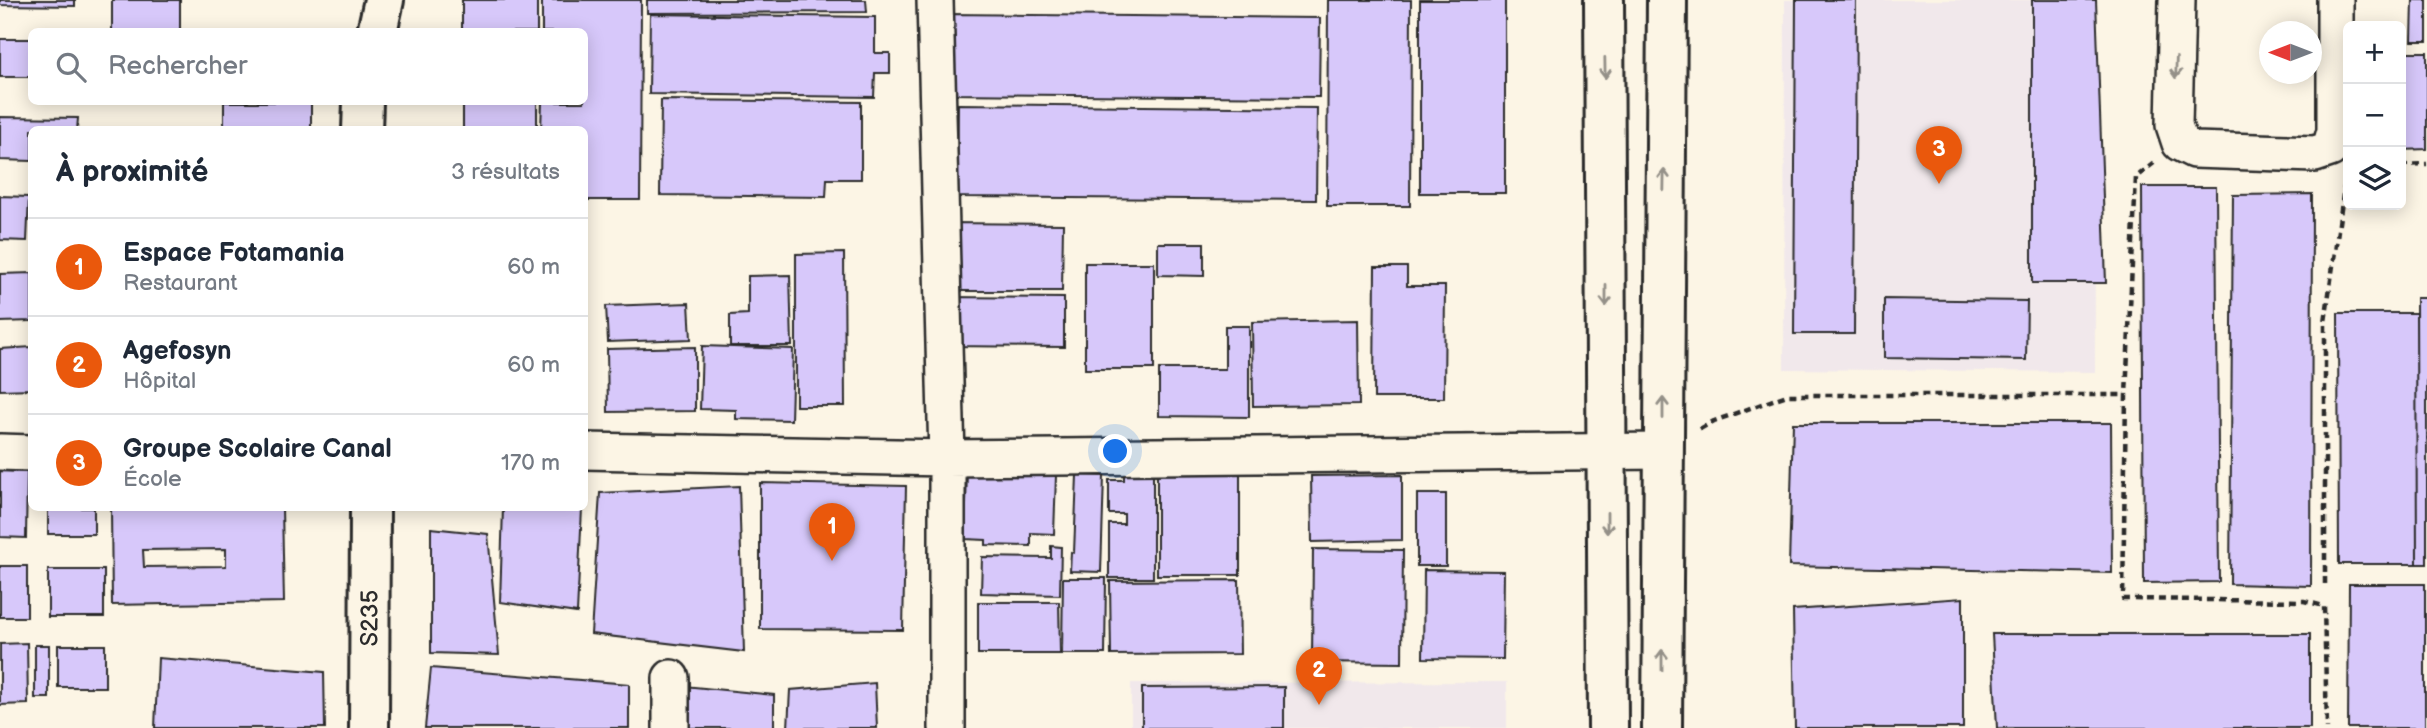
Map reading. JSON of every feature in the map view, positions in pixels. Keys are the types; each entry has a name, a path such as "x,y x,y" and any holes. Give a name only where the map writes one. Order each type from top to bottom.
{"main road":[{"path":"378,28 384,0"},
{"path":"1604,0 1608,728"},
{"path":"1662,728 1667,0"},
{"path":"362,126 363,105"},
{"name":"S235","path":"369,728 370,511"}],"street":[{"path":"935,0 947,458 947,728"},
{"path":"2177,0 2174,125 2180,143 2194,150 2315,154 2330,149 2335,131 2335,0"},
{"path":"588,451 947,458 1663,451"},
{"path":"0,452 28,453"},
{"path":"671,678 671,728"}],"path":[{"path":"2180,143 2136,177 2126,395 2123,599 2304,601 2324,606 2327,728"},
{"path":"2406,165 2427,164"},
{"path":"2325,584 2325,322 2343,193"},
{"path":"1663,451 1714,421 1787,395 2126,395"}],"shaded area":[{"path":"1785,0 2094,0 2095,372 1784,369"},
{"path":"1507,682 1507,728 1131,728 1131,683"}],"building":[{"path":"0,0 75,0 75,6 0,5"},
{"path":"112,0 180,0 180,28 112,28"},
{"path":"462,0 537,0 537,28 462,28"},
{"path":"542,0 641,0 640,200 588,200 588,126 541,126 542,105 588,105 588,28 542,28"},
{"path":"647,0 866,0 867,12 647,13"},
{"path":"1328,0 1411,0 1410,206 1327,206"},
{"path":"1420,0 1505,0 1505,193 1420,193"},
{"path":"1796,0 1856,0 1854,334 1794,334"},
{"path":"2032,0 2096,0 2106,283 2032,283"},
{"path":"2413,0 2427,0 2427,41 2412,41"},
{"path":"650,14 875,17 875,53 890,53 890,73 875,73 874,97 649,94"},
{"path":"947,14 1320,18 1319,97 947,94"},
{"path":"0,39 28,39 28,77 0,77"},
{"path":"2406,52 2427,52 2427,149 2406,150"},
{"path":"661,100 861,102 861,179 827,179 826,197 660,195"},
{"path":"958,104 1317,108 1316,200 957,197"},
{"path":"224,105 311,105 311,126 224,126"},
{"path":"463,105 537,105 537,126 463,126"},
{"path":"0,117 78,118 77,126 28,126 28,161 0,160"},
{"path":"2142,187 2216,187 2219,582 2144,583"},
{"path":"2312,194 2311,586 2230,584 2233,195"},
{"path":"0,196 28,197 27,241 0,240"},
{"path":"947,223 1063,224 1062,291 946,291"},
{"path":"1158,243 1204,243 1204,276 1158,275"},
{"path":"844,253 845,406 796,406 796,254"},
{"path":"1085,263 1154,263 1154,369 1085,369"},
{"path":"1375,267 1407,267 1407,286 1445,286 1444,398 1374,398"},
{"path":"28,273 28,321 0,322 0,274"},
{"path":"790,275 792,346 730,346 730,315 748,314 748,276"},
{"path":"948,297 1064,298 1064,347 947,346"},
{"path":"2416,298 2427,298 2427,564 2417,564"},
{"path":"1884,299 2027,301 2026,360 1884,358"},
{"path":"689,303 691,339 608,342 606,306"},
{"path":"2338,313 2416,313 2417,564 2339,564"},
{"path":"1358,320 1359,405 1253,406 1252,322"},
{"path":"1225,326 1249,326 1249,417 1159,416 1159,369 1225,369"},
{"path":"702,346 793,349 791,420 736,419 736,410 700,409"},
{"path":"28,347 28,389 0,390 0,349"},
{"path":"695,347 695,411 608,412 607,349"},
{"path":"1793,423 2111,423 2112,573 1789,566"},
{"path":"1157,459 1240,459 1240,575 1157,575"},
{"path":"0,471 27,472 26,538 0,537"},
{"path":"1124,471 1153,471 1153,578 1109,578 1109,524 1124,524 1124,514 1109,514 1109,480 1124,480"},
{"path":"967,472 1056,475 1054,534 1031,533 1031,546 986,545 986,540 965,539"},
{"path":"1077,475 1104,476 1101,572 1070,571 1071,552 1074,553"},
{"path":"1402,475 1402,540 1312,542 1311,476"},
{"path":"760,483 906,486 903,630 760,629"},
{"path":"739,486 744,652 591,634 600,493"},
{"path":"1417,494 1446,494 1446,566 1417,566"},
{"path":"48,511 94,511 94,534 48,534"},
{"path":"111,511 282,511 284,602 112,605","holes":["226,549 226,566 144,567 143,550"]},
{"path":"503,511 582,511 577,613 500,602"},
{"path":"431,528 488,534 499,655 431,653"},
{"path":"1051,546 1061,547 1060,595 981,593 982,557 1051,558"},
{"path":"1313,549 1403,550 1402,663 1312,662"},
{"path":"0,566 27,566 27,617 0,617"},
{"path":"48,570 104,570 104,617 48,617"},
{"path":"1424,570 1504,571 1503,659 1423,658"},
{"path":"1063,578 1106,578 1105,654 1062,654"},
{"path":"1239,580 1240,654 1111,655 1110,581"},
{"path":"2349,584 2425,584 2425,728 2348,728"},
{"path":"1963,598 1963,728 1795,728 1793,610"},
{"path":"978,602 1059,602 1060,654 978,654"},
{"path":"1992,634 2310,634 2310,728 1997,728"},
{"path":"27,643 28,704 0,705 0,644"},
{"path":"35,645 49,645 49,698 35,698"},
{"path":"58,645 105,645 105,687 58,687"},
{"path":"158,658 324,672 325,728 155,728"},
{"path":"431,668 629,684 629,728 425,728"},
{"path":"875,683 877,728 788,728 790,690"},
{"path":"684,686 774,695 774,728 684,728"},
{"path":"1284,687 1284,728 1142,728 1142,688"}],"place":[{"name":"Groupe Scolaire Canal","path":"1939,184"},
{"name":"Espace Fotamania","path":"832,561"},
{"name":"Agefosyn","path":"1319,705"}]}
